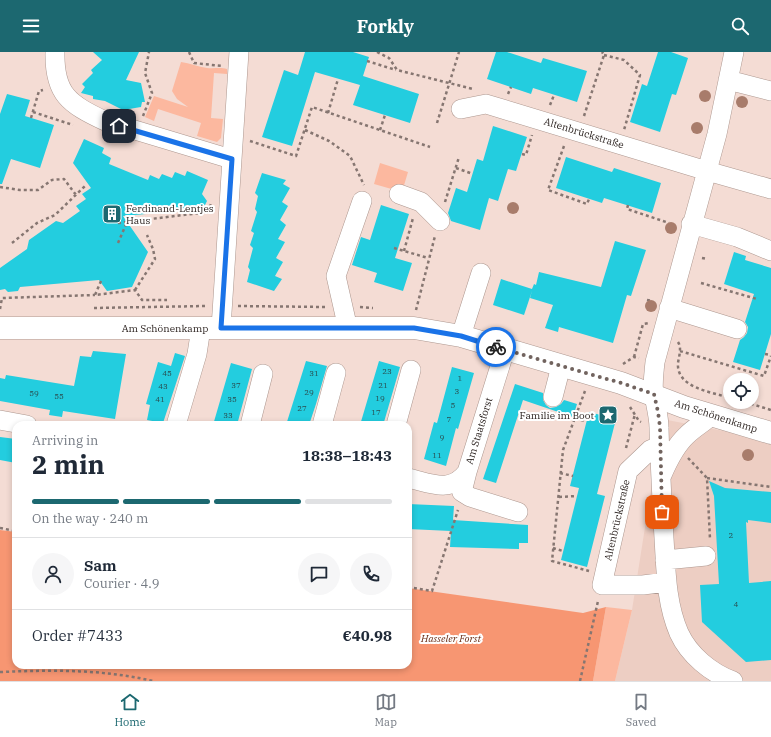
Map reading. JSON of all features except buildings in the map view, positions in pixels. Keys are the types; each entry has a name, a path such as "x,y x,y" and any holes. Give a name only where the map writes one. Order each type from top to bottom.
{"main road":[{"name":"Am Schönenkamp","path":"0,328 414,328 461,336 591,374 654,394 684,407 711,416 771,433"}],"street":[{"path":"55,52 54,70 60,87 71,102 88,113 105,121 232,159"},
{"path":"733,681 709,668 688,648 680,634 673,615 666,582 658,412 654,394 660,304 692,224 707,171 734,52"},
{"path":"177,421 197,354 222,306 232,159 234,59"},
{"path":"728,80 771,92"},
{"name":"Altenbrückstraße","path":"461,109 486,104 771,189"},
{"path":"399,194 421,202 440,221"},
{"path":"348,329 336,276 362,201"},
{"path":"692,224 737,237 771,251"},
{"path":"461,336 481,273"},
{"path":"660,304 737,329"},
{"name":"Am Staatsforst","path":"412,479 445,486 454,485 467,472 505,350"},
{"path":"553,397 561,366"},
{"path":"397,421 411,370"},
{"path":"323,421 336,373"},
{"path":"251,421 263,374"},
{"path":"660,480 673,452 685,436 704,423 711,416"},
{"path":"0,420 12,422"},
{"name":"Altenbrückstraße","path":"603,580 628,471 650,450 659,446"},
{"path":"467,472 462,492 470,497 518,512"},
{"path":"665,560 706,556"},
{"path":"603,580 643,585 666,582"}],"path":[{"path":"142,121 152,93 145,73 150,52"},
{"path":"189,52 194,63 211,66 234,59"},
{"path":"437,123 459,52"},
{"path":"602,52 604,55 624,60 640,74 623,134"},
{"path":"582,121 604,55"},
{"path":"367,62 397,70"},
{"path":"328,113 338,79"},
{"path":"31,118 39,91 60,87"},
{"path":"548,111 554,95"},
{"path":"233,136 296,156 312,108 430,147"},
{"path":"32,112 74,126"},
{"path":"380,130 385,115"},
{"path":"522,154 526,155 532,134"},
{"path":"564,145 548,190 588,204 589,199"},
{"path":"414,328 416,305 428,258 459,157"},
{"path":"456,168 473,174"},
{"path":"0,187 20,190 38,190 52,180 64,179 76,195"},
{"path":"12,243 37,222 54,215 86,185"},
{"path":"118,223 208,212 212,201"},
{"path":"628,205 626,209 669,223"},
{"path":"118,243 128,222"},
{"path":"135,290 155,259 153,249 147,235"},
{"path":"394,248 428,258"},
{"path":"702,258 707,259"},
{"path":"95,295 101,281"},
{"path":"701,283 757,300"},
{"path":"0,309 2,298 95,295 135,290"},
{"path":"135,290 142,300 167,300"},
{"path":"647,300 660,304"},
{"path":"94,308 222,306"},
{"path":"622,364 634,357 643,324"},
{"path":"681,346 678,370 683,379 691,385 723,396"},
{"path":"680,351 764,376 771,355 764,354"},
{"path":"580,681 603,580 552,560 563,450 591,374"},
{"path":"759,406 771,410"},
{"path":"628,471 623,462 636,414"},
{"path":"575,419 586,421"},
{"path":"685,436 691,448 688,458 707,478 771,487"},
{"path":"560,472 573,476"},
{"path":"706,556 710,548 707,478"},
{"path":"412,588 432,591 460,507 462,492"},
{"path":"559,497 577,496"},
{"path":"0,528 12,530"},
{"path":"553,548 563,551"},
{"path":"0,672 72,670 108,672 153,681"}],"shaded area":[{"path":"181,62 210,68 227,69 227,74 214,73 211,118 223,119 221,138 217,142 197,136 201,123 158,109 154,121 145,117 154,96 188,107 177,99 172,91"},
{"path":"380,163 408,172 402,192 374,184"},
{"path":"662,419 724,431 771,445 771,681 615,681 632,610"},
{"path":"606,607 632,610 615,681 593,681"}],"green space":[{"name":"Hasseler Forst","path":"0,530 12,532 12,669 412,669 412,589 583,613 606,607 593,681 0,681"}],"way so far":[{"path":"496,347 654,394 660,427 659,446 662,512"}],"place":[{"name":"Ferdinand-Lentjes Haus","path":"112,214"},
{"name":"Familie im Boot","path":"608,415"}],"route":[{"path":"119,126 232,159 221,328 414,328 461,336 496,347"}]}
